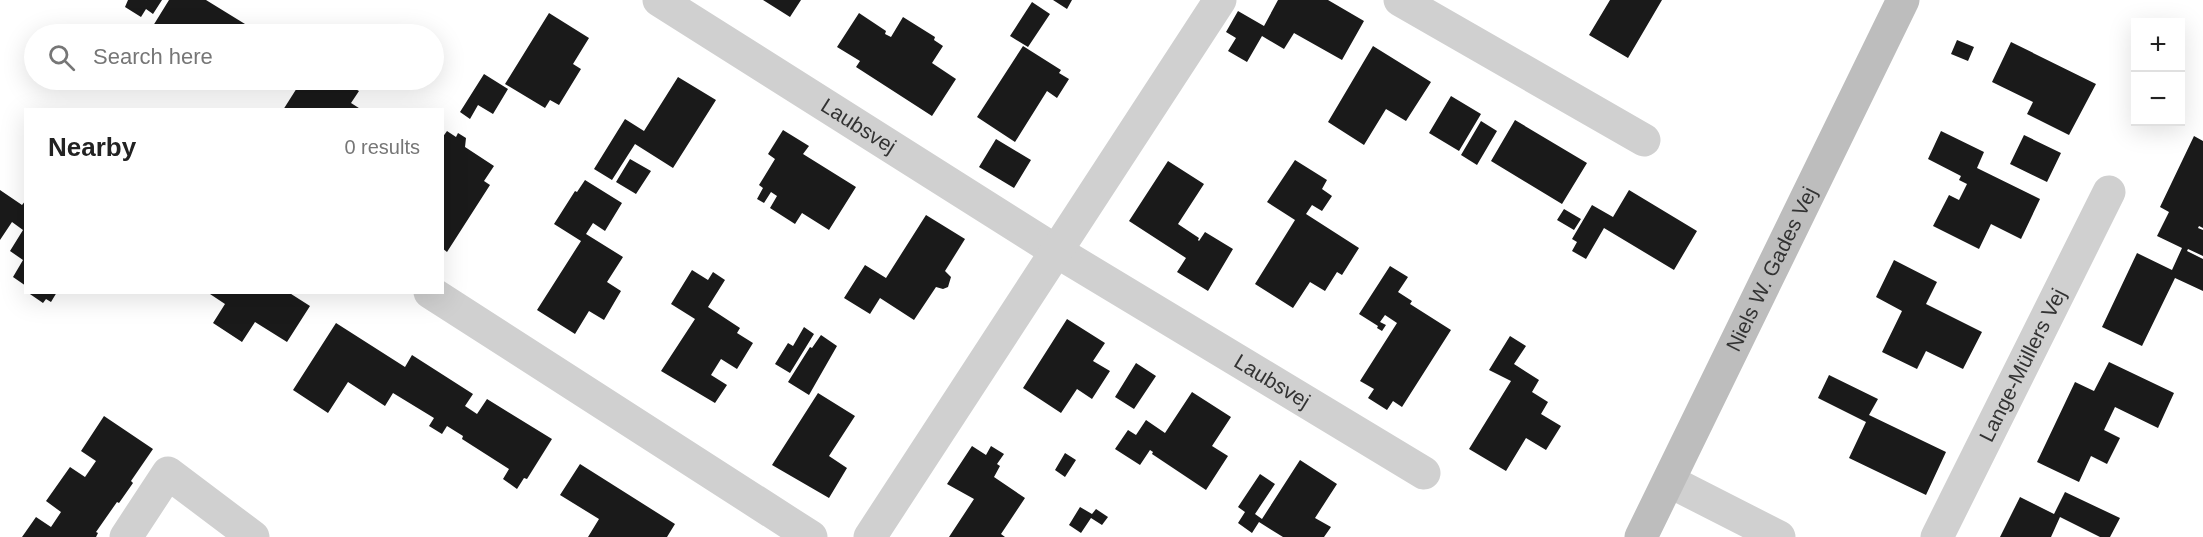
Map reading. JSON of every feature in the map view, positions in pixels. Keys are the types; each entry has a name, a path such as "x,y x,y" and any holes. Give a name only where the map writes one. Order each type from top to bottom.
{"street":[{"name":"Laubsvej","path":"659,0 1056,251 1424,473"},
{"path":"870,537 1220,0"},
{"path":"1400,0 1644,140"},
{"name":"Niels W. Gades Vej","path":"1641,537 1903,0"},
{"name":"Lange-Müllers Vej","path":"1937,537 2109,192"},
{"path":"433,294 811,537"},
{"path":"126,537 168,473 253,537"},
{"path":"1669,481 1779,537"}],"building":[{"path":"128,0 162,0 153,14 146,9 141,17 125,7"},
{"path":"169,0 206,0 245,24 154,24"},
{"path":"763,0 801,0 790,17"},
{"path":"1053,0 1072,0 1067,9"},
{"path":"1278,0 1328,0 1364,21 1342,60 1294,33 1284,49 1262,36 1247,62 1228,51 1236,38 1226,32 1238,11 1264,26"},
{"path":"1610,0 1662,0 1628,58 1589,35"},
{"path":"1032,2 1050,14 1028,47 1010,36"},
{"path":"549,13 589,38 573,64 581,69 559,105 550,100 545,108 505,84"},
{"path":"859,13 891,37 903,17 935,37 934,40 943,46 932,63 956,79 932,116 856,67 860,61 837,47"},
{"path":"1957,40 1974,47 1968,61 1951,54"},
{"path":"2011,42 2096,84 2069,135 2027,114 2033,102 1992,82"},
{"path":"1023,46 1061,70 1059,73 1069,79 1057,98 1047,91 1015,142 977,117"},
{"path":"1373,46 1431,82 1406,121 1386,109 1364,145 1328,122"},
{"path":"484,74 508,89 493,114 478,105 470,119 460,112"},
{"path":"678,77 716,100 673,168 635,144 612,180 594,169 625,119 644,131"},
{"path":"296,90 359,91 351,103 359,108 284,108"},
{"path":"1451,96 1481,114 1459,151 1429,133"},
{"path":"1515,120 1587,163 1562,204 1491,161"},
{"path":"1481,121 1497,131 1477,165 1461,155"},
{"path":"783,130 809,146 803,154 856,187 829,230 802,213 795,224 770,208 777,196 771,192 764,203 757,199 763,188 759,185 775,159 768,154"},
{"path":"447,131 456,137 458,133 466,138 465,147 494,166 484,181 490,185 447,252 444,250 444,135"},
{"path":"1941,131 1984,152 1977,168 2040,199 2021,239 1991,224 1979,249 1933,226 1949,195 1959,200 1967,184 1959,180 1961,176 1928,159"},
{"path":"2024,135 2061,153 2047,182 2010,164"},
{"path":"2194,136 2203,141 2203,228 2199,226 2198,228 2203,230 2203,256 2188,249 2187,251 2203,259 2203,291 2175,278 2142,346 2102,327 2137,253 2172,270 2182,248 2157,236 2169,212 2160,207"},
{"path":"996,139 1031,160 1014,188 979,167"},
{"path":"630,159 651,171 636,194 616,182"},
{"path":"1295,160 1327,180 1322,189 1332,196 1322,211 1312,205 1306,214 1359,248 1342,275 1337,272 1325,291 1310,282 1293,308 1255,284 1295,220 1267,202"},
{"path":"1168,161 1204,184 1178,224 1199,238 1199,241 1205,232 1233,249 1208,291 1177,272 1186,258 1129,221"},
{"path":"585,180 622,203 605,231 593,223 586,234 623,257 607,282 621,291 604,320 589,311 575,334 537,310 581,241 554,224 575,191 577,192"},
{"path":"0,190 22,205 24,202 24,285 13,277 23,260 10,251 23,230 12,222 0,240"},
{"path":"1629,190 1697,231 1674,270 1604,228 1586,259 1572,251 1577,242 1572,239 1592,205 1613,217"},
{"path":"1564,209 1581,219 1574,230 1557,220"},
{"path":"926,215 965,239 945,271 951,277 948,287 943,289 936,287 914,320 880,298 870,314 844,298 865,265 886,278"},
{"path":"1894,260 1937,282 1926,304 1982,332 1963,369 1926,351 1917,369 1882,352 1902,311 1876,297"},
{"path":"1390,266 1408,277 1398,292 1412,301 1410,304 1451,330 1402,407 1393,401 1387,410 1368,398 1374,389 1360,381 1397,323 1385,315 1380,322 1386,325 1382,331 1359,314"},
{"path":"692,270 708,280 713,272 725,280 708,307 740,328 737,333 753,343 737,369 721,359 711,375 727,385 715,403 661,371 695,319 671,304"},
{"path":"30,294 56,294 51,302 46,299 43,303"},
{"path":"210,294 291,294 310,306 287,342 255,322 242,342 213,323 225,304"},
{"path":"1067,319 1105,343 1093,361 1110,371 1092,399 1077,389 1061,413 1023,388"},
{"path":"336,323 405,367 412,355 473,394 465,406 477,414 487,399 552,439 527,479 524,478 517,489 503,479 509,469 462,439 463,436 447,426 442,434 429,426 434,418 393,393 385,406 348,382 328,413 293,390"},
{"path":"804,327 814,334 790,373 775,364 788,343 793,346"},
{"path":"821,335 837,346 809,395 788,382 810,347 812,348"},
{"path":"1510,336 1526,346 1514,364 1539,380 1532,392 1548,402 1541,414 1561,426 1546,450 1526,438 1506,471 1469,449 1511,381 1489,370"},
{"path":"2109,362 2174,393 2158,428 2115,407 2104,430 2120,438 2107,464 2091,456 2079,482 2037,462 2075,382 2094,391"},
{"path":"1136,363 1156,376 1134,409 1115,397"},
{"path":"1829,375 1878,399 1869,415 1946,452 1926,495 1849,458 1866,422 1818,398"},
{"path":"1192,392 1231,417 1212,446 1228,456 1206,490 1152,454 1150,450 1140,465 1115,449 1128,430 1136,435 1146,420 1165,433"},
{"path":"818,393 855,416 829,456 847,468 829,498 772,465"},
{"path":"104,416 153,449 131,481 133,483 96,532 98,533 96,537 22,537 36,517 51,527 61,512 46,501 70,467 85,477 96,461 81,451"},
{"path":"972,446 986,455 991,446 1004,454 997,464 1000,466 994,477 1025,498 1001,534 1005,537 949,537 974,499 947,484"},
{"path":"1065,453 1076,460 1065,477 1055,470"},
{"path":"1300,460 1337,484 1315,518 1331,527 1324,537 1283,537 1259,522 1252,533 1238,523 1245,512 1238,507 1260,474 1275,484 1255,514 1262,519"},
{"path":"580,464 675,524 667,537 588,537 599,519 560,495"},
{"path":"2065,492 2120,518 2110,537 2100,537 2060,517 2051,537 2000,537 2020,497 2054,514"},
{"path":"1080,507 1092,514 1096,509 1108,517 1102,525 1091,518 1081,533 1069,525"}]}
